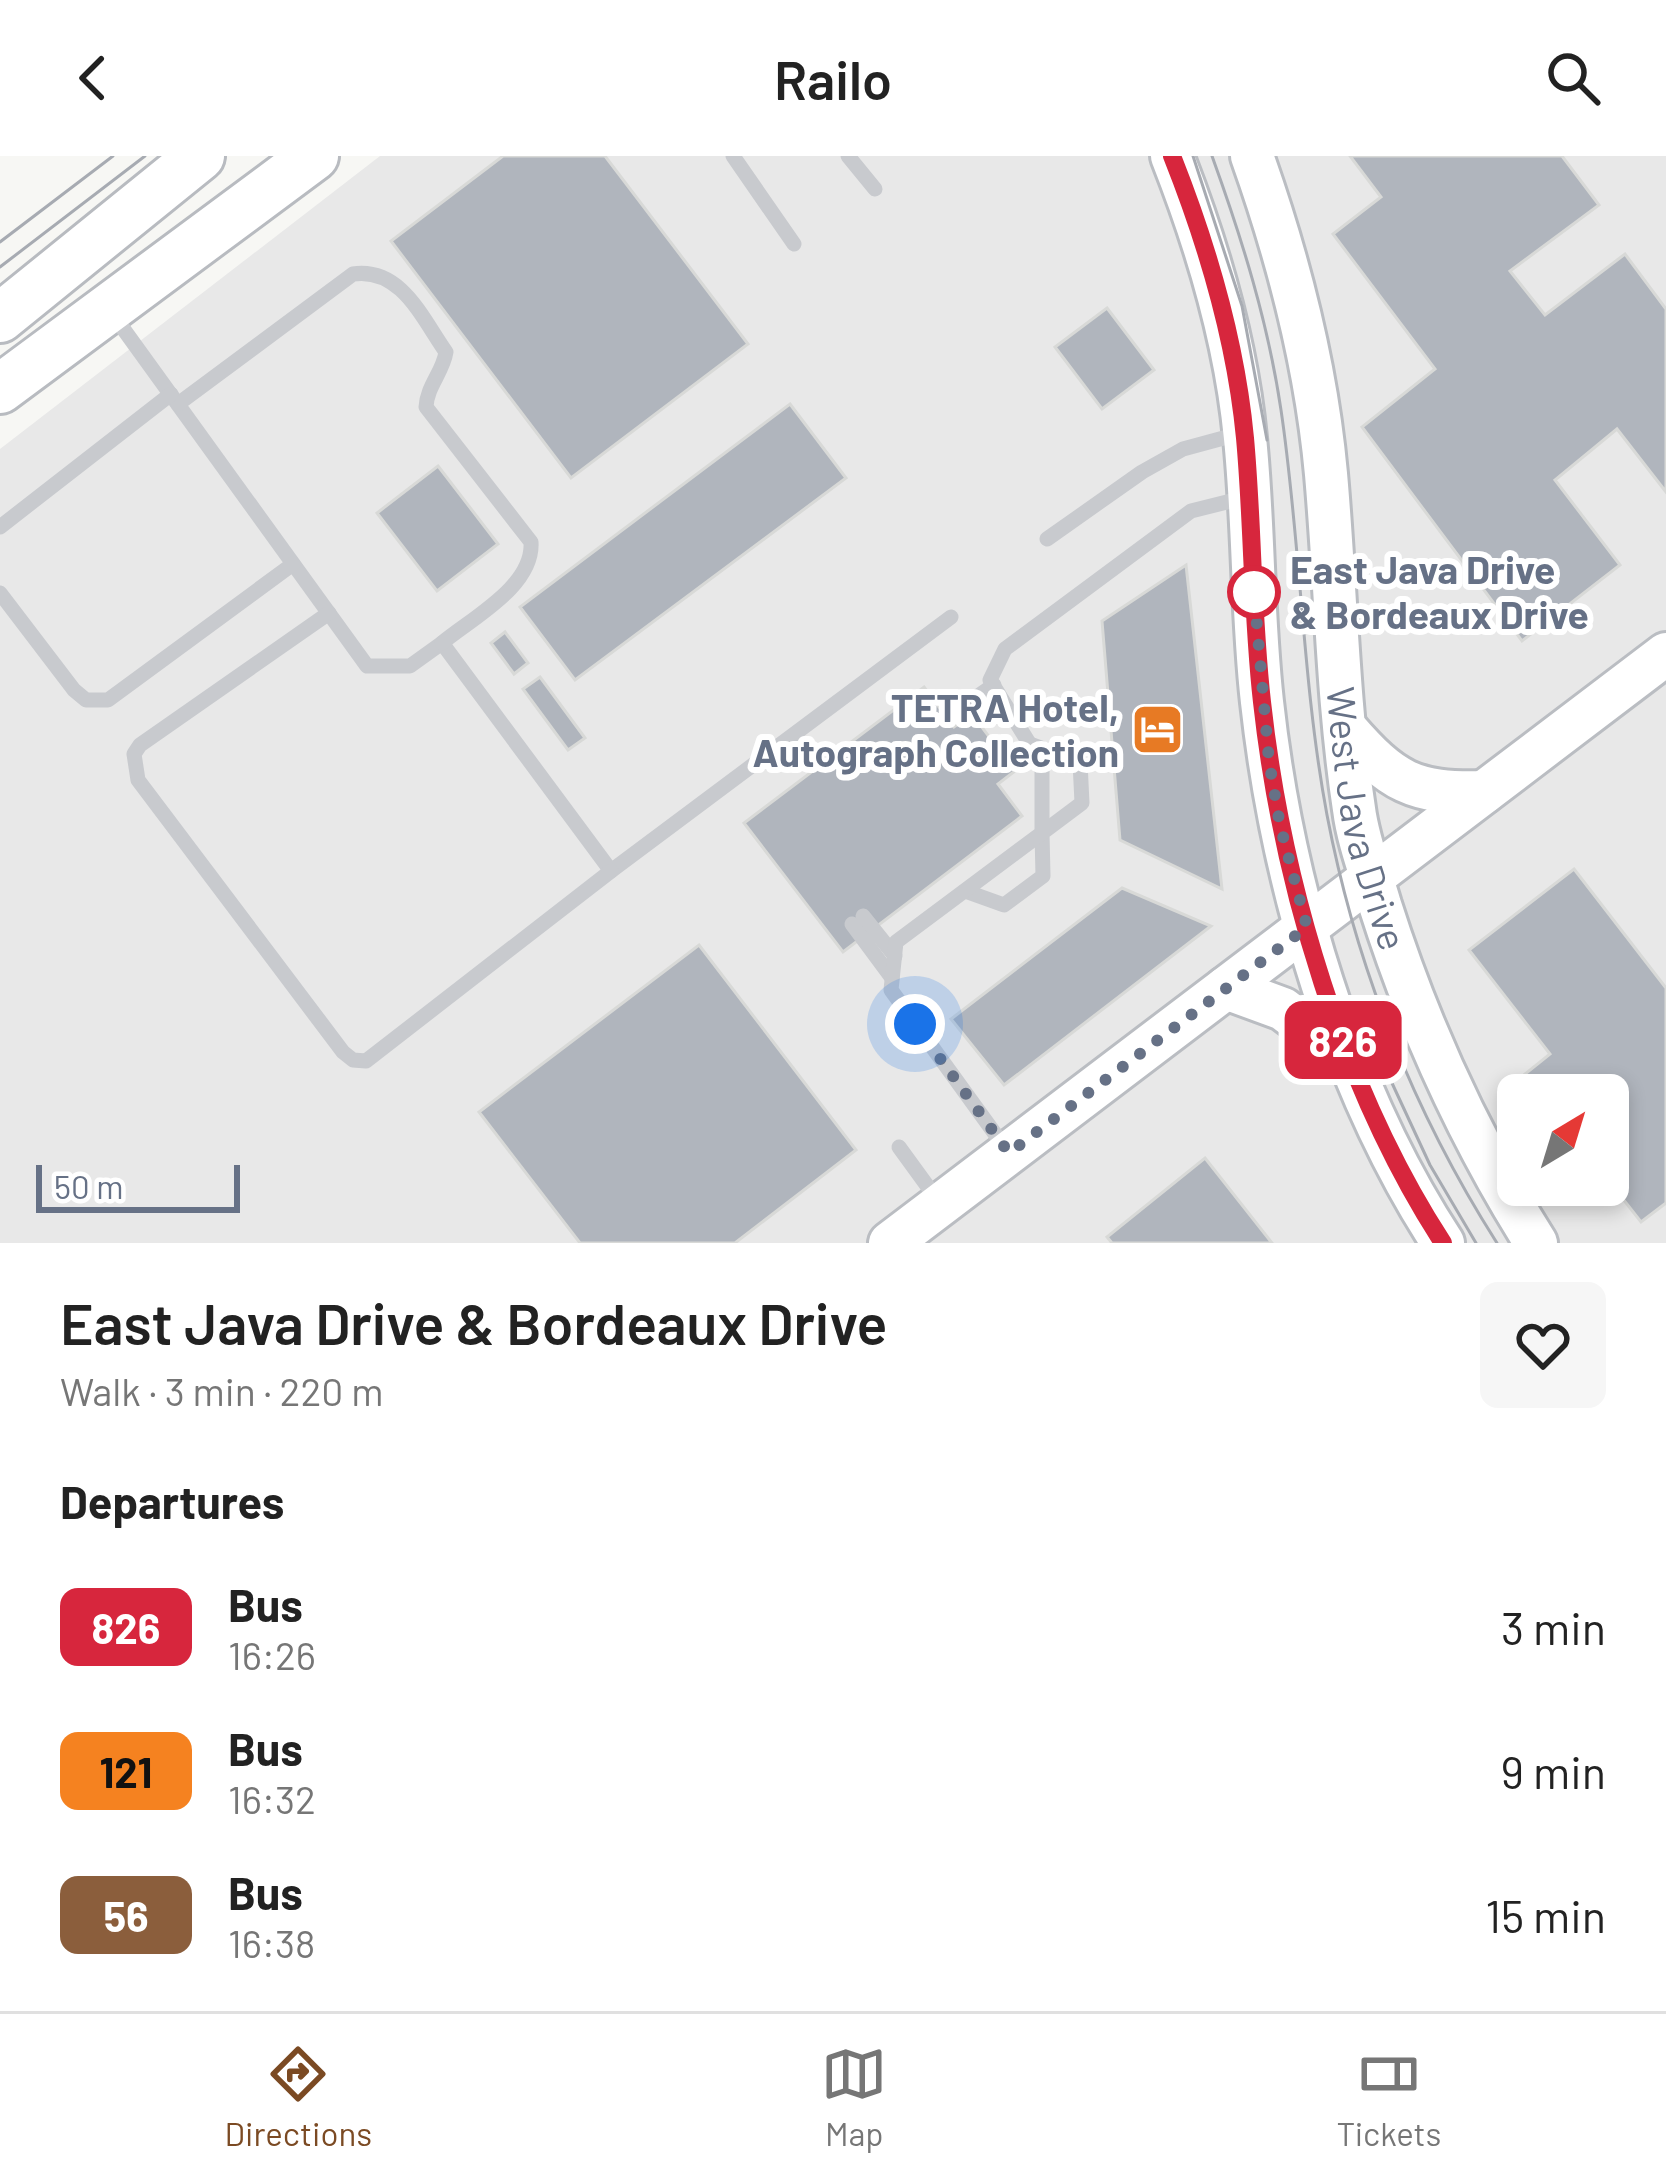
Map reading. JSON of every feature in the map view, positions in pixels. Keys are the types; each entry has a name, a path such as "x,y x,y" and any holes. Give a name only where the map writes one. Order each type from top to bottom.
{"main road":[{"path":"0,319 200,156"},
{"path":"0,389 314,156"},
{"name":"West Java Drive","path":"1172,156 1191,204 1225,325 1245,432 1261,697 1280,825 1348,1058 1383,1137 1443,1243"},
{"name":"West Java Drive","path":"1252,156 1308,341 1326,472 1354,813 1397,959 1459,1110 1536,1243"},
{"path":"890,1243 1666,654"},
{"path":"1346,729 1374,761 1405,784 1442,793 1484,792"},
{"path":"1226,988 1283,1009 1348,1058"}],"lane":[{"path":"733,156 794,244"},
{"path":"848,156 875,189"},
{"path":"0,527 174,399 353,274 375,273 399,286 446,352 426,407 531,542 527,568 515,583 410,666 367,666 174,399 109,308"},
{"path":"1047,539 1142,472 1184,449 1245,432"},
{"path":"965,890 1004,905 1043,876 1042,764 991,680 1005,649 1191,511 1250,496"},
{"path":"0,593 74,690 86,700 108,700 293,563"},
{"path":"329,613 140,745 133,764 138,780 343,1052 353,1060 366,1061 951,617"},
{"path":"442,643 610,872"},
{"path":"947,718 994,685"},
{"path":"1009,1153 891,990 896,942 1082,803 1080,762 1030,744"},
{"path":"892,978 857,920 895,956"},
{"path":"898,1147 941,1204"}],"shaded area":[{"path":"380,156 1666,156 1666,1243 0,1243 0,449"}],"building":[{"path":"503,156 605,156 748,344 571,478 391,241"},
{"path":"1350,156 1562,156 1599,205 1510,271 1545,315 1625,254 1666,309 1666,492 1617,429 1555,480 1620,565 1522,641 1362,427 1435,369 1333,234 1381,197"},
{"path":"1107,308 1154,370 1102,409 1055,347"},
{"path":"790,404 846,478 575,680 520,607"},
{"path":"438,466 498,544 437,591 377,513"},
{"name":"TETRA Hotel, Autograph Collection","path":"1186,565 1222,889 1120,840 1102,621"},
{"path":"505,632 528,663 514,674 491,643"},
{"path":"540,677 585,738 568,750 523,689"},
{"path":"924,687 954,727 972,714 1015,771 998,784 1022,816 843,952 744,823"},
{"path":"1574,869 1666,988 1666,1203 1641,1222 1628,1206 1629,1074 1525,1074 1550,1054 1469,950"},
{"path":"1122,888 1211,926 1004,1085 951,1019"},
{"path":"699,945 856,1150 735,1243 580,1243 479,1112"},
{"path":"1205,1158 1272,1243 1112,1243 1107,1237"}],"tram line":[{"path":"0,242 113,156"},
{"path":"0,267 145,156"},
{"path":"1193,156 1242,306 1267,440"},
{"path":"1212,156 1253,281 1276,377 1312,714 1339,872 1372,983 1414,1091 1497,1243"},
{"path":"1385,1068 1430,1165 1476,1243"}],"bus line":[{"name":"826","path":"1172,156 1191,204 1225,325 1245,432 1261,697 1280,825 1348,1058 1383,1137 1443,1243"}],"place":[{"name":"East Java Drive & Bordeaux Drive","path":"1254,592"},
{"name":"TETRA Hotel, Autograph Collection","path":"1158,730"}],"route":[{"path":"915,1024 1009,1153 1307,927 1269,761 1254,592"}]}
